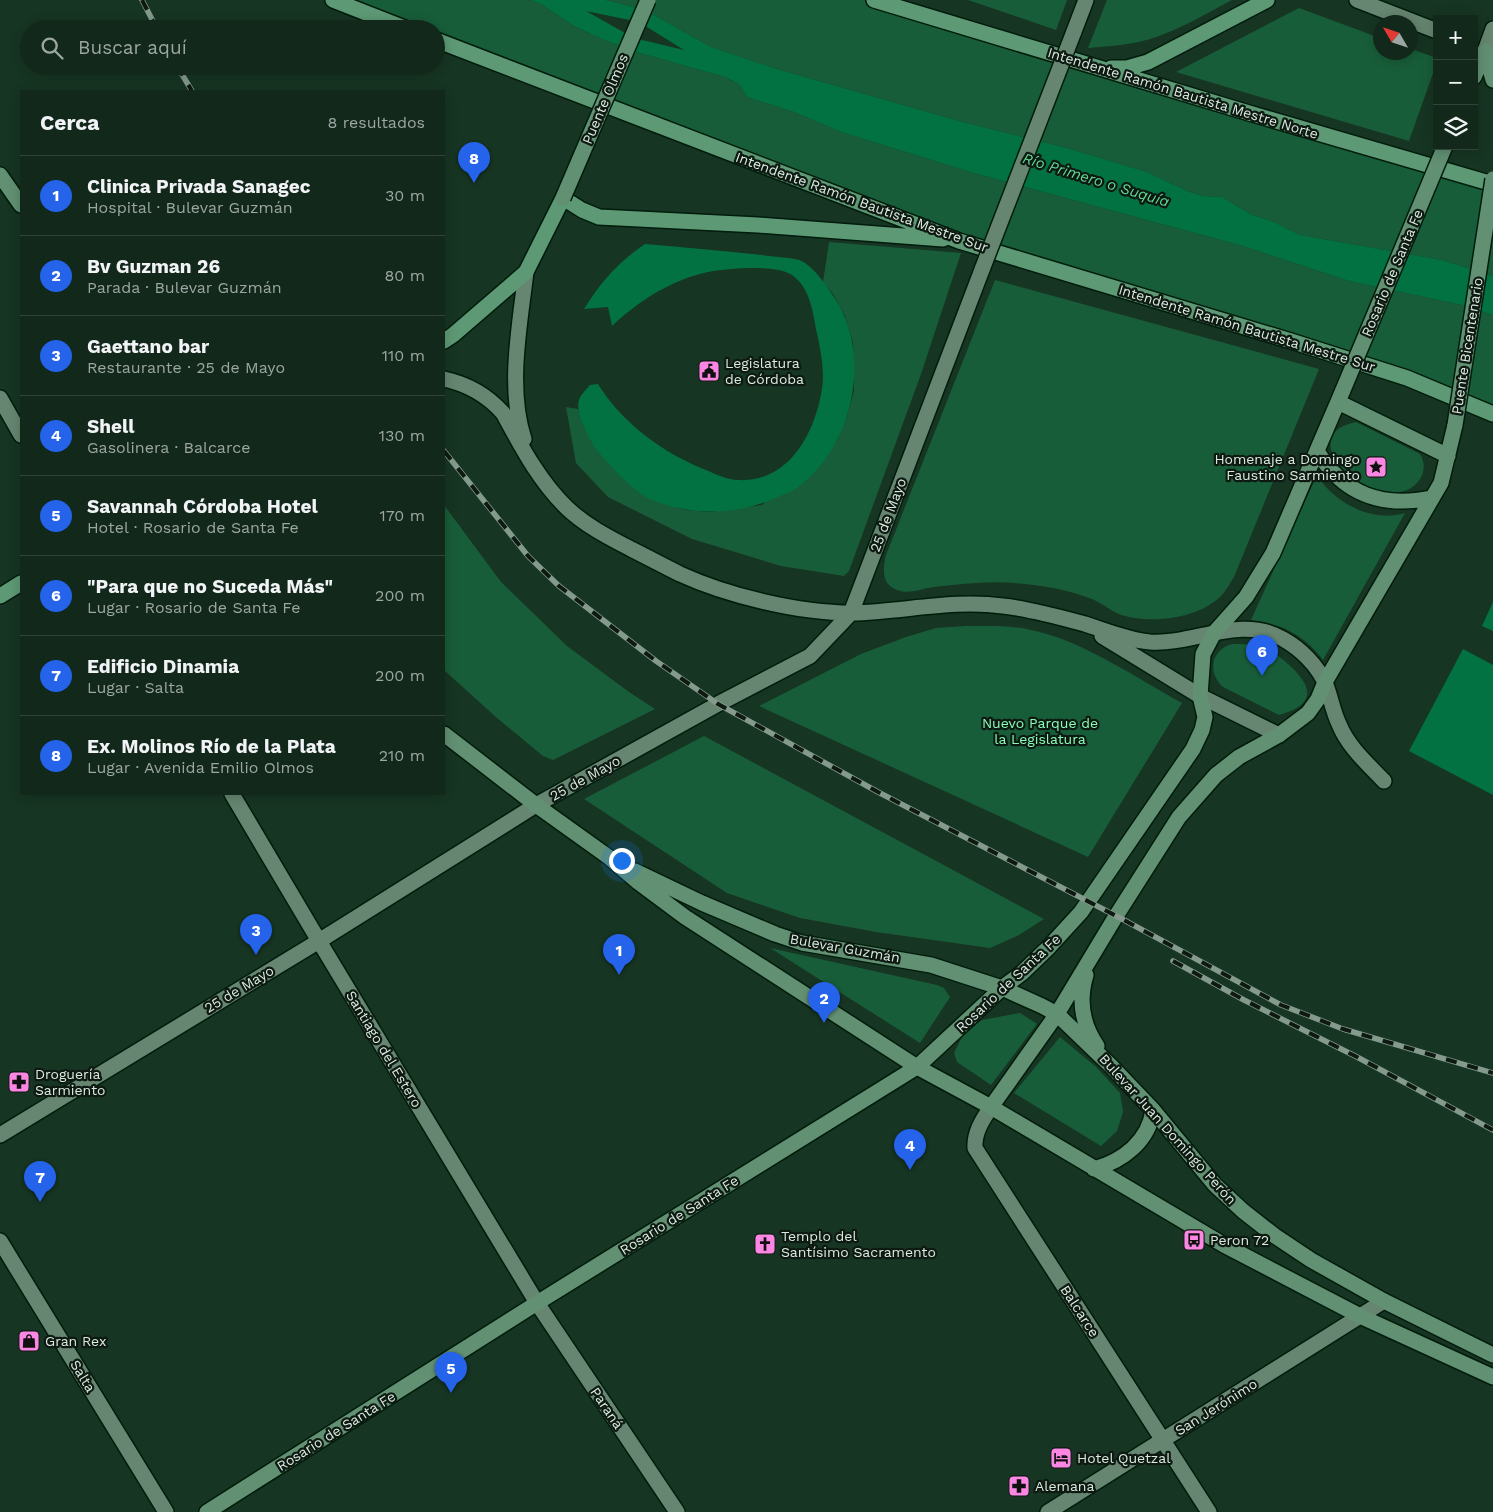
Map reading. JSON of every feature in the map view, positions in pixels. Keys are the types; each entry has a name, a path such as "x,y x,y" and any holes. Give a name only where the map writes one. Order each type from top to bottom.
{"main road":[{"path":"333,0 384,20"},
{"name":"Intendente Ramón Bautista Mestre Norte","path":"874,0 1493,184"},
{"path":"1099,68 1127,68 1148,62 1267,0"},
{"name":"Intendente Ramón Bautista Mestre Sur","path":"445,43 959,241 1407,378 1493,414"},
{"path":"445,340 526,272 563,198 582,210 599,216 758,225 959,241"},
{"path":"0,596 20,584"}],"street":[{"name":"Puente Olmos","path":"563,198 648,0"},
{"name":"25 de Mayo","path":"0,1135 318,941 536,805 718,704 810,656 850,613 1086,0"},
{"path":"1357,0 1433,30"},
{"path":"1478,66 1493,29"},
{"path":"1484,50 1493,80"},
{"name":"Rosario de Santa Fe","path":"207,1512 537,1303 917,1067 1002,988 1022,973 1050,947 1081,912 1192,749 1202,730 1205,717 1200,696 1204,654 1214,632 1246,597 1273,553 1444,150"},
{"path":"0,175 20,204"},
{"name":"Puente Bicentenario","path":"1448,456 1455,425 1493,179"},
{"path":"526,272 516,380 518,412 522,431 536,470"},
{"path":"445,379 474,389 496,405 503,413 536,470 564,504 588,525 682,575 722,590 754,599 814,610 850,613 975,604 1004,606 1084,624 1132,639 1158,642 1184,639 1231,629 1258,631 1281,638 1305,656 1316,669 1325,682 1339,725 1348,742 1384,781"},
{"path":"1341,396 1448,456 1441,483 1308,713 1278,735 1239,757 1216,775 1179,817 1057,1014 992,1107 1224,1245 1362,1316 1493,1377"},
{"path":"0,398 20,433"},
{"path":"1317,451 1338,478 1370,496 1386,501 1402,502 1431,498"},
{"path":"1084,624 1200,696 1278,735"},
{"name":"Bulevar Guzmán","path":"445,735 536,805 610,858 685,918 917,1067 992,1107"},
{"name":"Santiago del Estero","path":"233,795 318,941 537,1303"},
{"name":"Bulevar Guzmán","path":"610,858 650,879 775,934 802,943 932,964 1002,988"},
{"path":"1094,953 1082,989 1081,1007 1085,1024 1092,1039 1111,1066"},
{"name":"Bulevar Juan Domingo Perón","path":"1002,988 1057,1014 1111,1066 1152,1110 1215,1185 1242,1211 1275,1236 1311,1260 1384,1301 1493,1354"},
{"name":"Balcarce","path":"992,1107 979,1127 975,1137 975,1148 1209,1512"},
{"path":"1094,1169 1122,1158 1135,1147 1151,1121 1152,1110"},
{"name":"Salta","path":"0,1241 166,1512"},
{"name":"San Jerónimo","path":"1048,1512 1384,1301"},
{"name":"Paraná","path":"537,1303 677,1512"}],"green space":[{"path":"333,0 530,0 541,4 574,26 604,40 640,53 725,77 739,84 747,97 794,112 841,132 977,174 1243,246 1349,281 1462,305 1493,315 1493,414 1407,378 959,241 445,43 445,20 384,20"},
{"path":"606,0 874,0 1493,184 1493,276 1442,260 1300,235 1274,222 1252,215 1222,197 1203,196 1187,191 1147,172 1067,148 963,122 777,69 711,47 645,10"},
{"path":"968,0 1067,0 1056,30"},
{"path":"1107,0 1232,0 1185,25 1148,40 1088,48"},
{"path":"1299,8 1373,35 1373,60 1418,60 1418,51 1433,57 1433,73 1409,141 1176,72"},
{"path":"829,242 961,253 921,374 849,571 844,576 781,566 692,539 608,497 576,463 566,407 578,409 583,426 608,462 625,480 650,499 685,510 710,512 762,505 837,440 847,416 854,391 853,343 845,316 833,294 823,282"},
{"path":"995,280 1319,369 1234,577 1223,594 1211,604 1200,610 1174,618 1146,619 1121,615 1083,596 1034,585 1004,582 974,583 906,592 897,590 888,584 884,576 886,555"},
{"path":"1356,422 1420,454 1424,467 1420,479 1408,490 1392,493 1375,489 1358,481 1344,470 1334,457 1330,444 1337,430"},
{"path":"1317,475 1333,494 1355,508 1367,513 1380,515 1405,513 1323,660 1300,637 1282,627 1251,620"},
{"path":"445,506 501,582 567,646 655,709 553,760 543,756 445,671"},
{"name":"Nuevo Parque de la Legislatura","path":"966,626 1015,627 1070,642 1182,703 1088,857 759,706 861,654 936,628"},
{"path":"1232,644 1248,644 1260,647 1277,655 1292,667 1307,689 1306,699 1303,703 1279,715 1223,687 1215,675 1214,662 1219,651"},
{"path":"704,736 1044,919 1019,935 990,948 876,932 800,918 727,893 584,799"},
{"path":"770,948 937,985 944,988 950,997 920,1043"},
{"path":"1020,1013 1037,1024 991,1085 957,1062 954,1053 964,1033 982,1020"},
{"path":"1060,1037 1096,1067 1120,1093 1123,1112 1117,1131 1101,1146 1014,1093"}],"water":[{"name":"Río Primero o Suquía","path":"530,0 606,0 645,10 711,47 777,69 963,122 1067,148 1147,172 1187,191 1203,196 1222,197 1252,215 1274,222 1300,235 1442,260 1493,276 1493,315 1462,305 1349,281 1243,246 977,174 841,132 794,112 747,97 739,84 725,77 640,53 604,40 574,26 541,4","holes":["586,11 639,22 684,50 634,38"]},
{"path":"645,244 799,260 816,273 839,305 849,328 854,353 854,378 850,404 842,428 831,451 816,471 795,489 765,502 733,510 716,512 684,509 652,500 637,491 612,468 594,446 582,424 578,406 581,396 590,385 598,384 631,424 659,446 690,463 726,478 734,480 756,479 772,473 785,464 796,452 806,438 818,406 823,382 820,351 812,307 806,292 798,280 786,272 763,268 746,268 698,274 652,295 612,326 608,307 584,309 611,273 626,258"},
{"path":"1493,602 1493,631 1482,626"},
{"path":"1463,649 1493,665 1493,795 1409,751"}],"railway":[{"path":"142,0 152,20"},
{"path":"182,75 191,90"},
{"path":"445,452 528,556 559,586 656,661 718,704 878,792 1124,920 1281,1005 1343,1029 1493,1073"},
{"path":"1173,961 1493,1130"}],"place":[{"name":"Ex. Molinos Río de la Plata","path":"474,183"},
{"name":"Legislatura de Córdoba","path":"709,371"},
{"name":"Homenaje a Domingo Faustino Sarmiento","path":"1376,467"},
{"name":"\"Para que no Suceda Más\"","path":"1262,676"},
{"name":"Gaettano bar","path":"256,955"},
{"name":"Clinica Privada Sanagec","path":"619,975"},
{"name":"Bv Guzman 26","path":"824,1023"},
{"name":"Droguería Sarmiento","path":"19,1082"},
{"name":"Shell","path":"910,1170"},
{"name":"Edificio Dinamia","path":"40,1202"},
{"name":"Peron 72","path":"1194,1240"},
{"name":"Templo del Santísimo Sacramento","path":"765,1244"},
{"name":"Gran Rex","path":"29,1341"},
{"name":"Savannah Córdoba Hotel","path":"451,1393"},
{"name":"Hotel Quetzal","path":"1061,1458"},
{"name":"Alemana","path":"1019,1486"}]}
